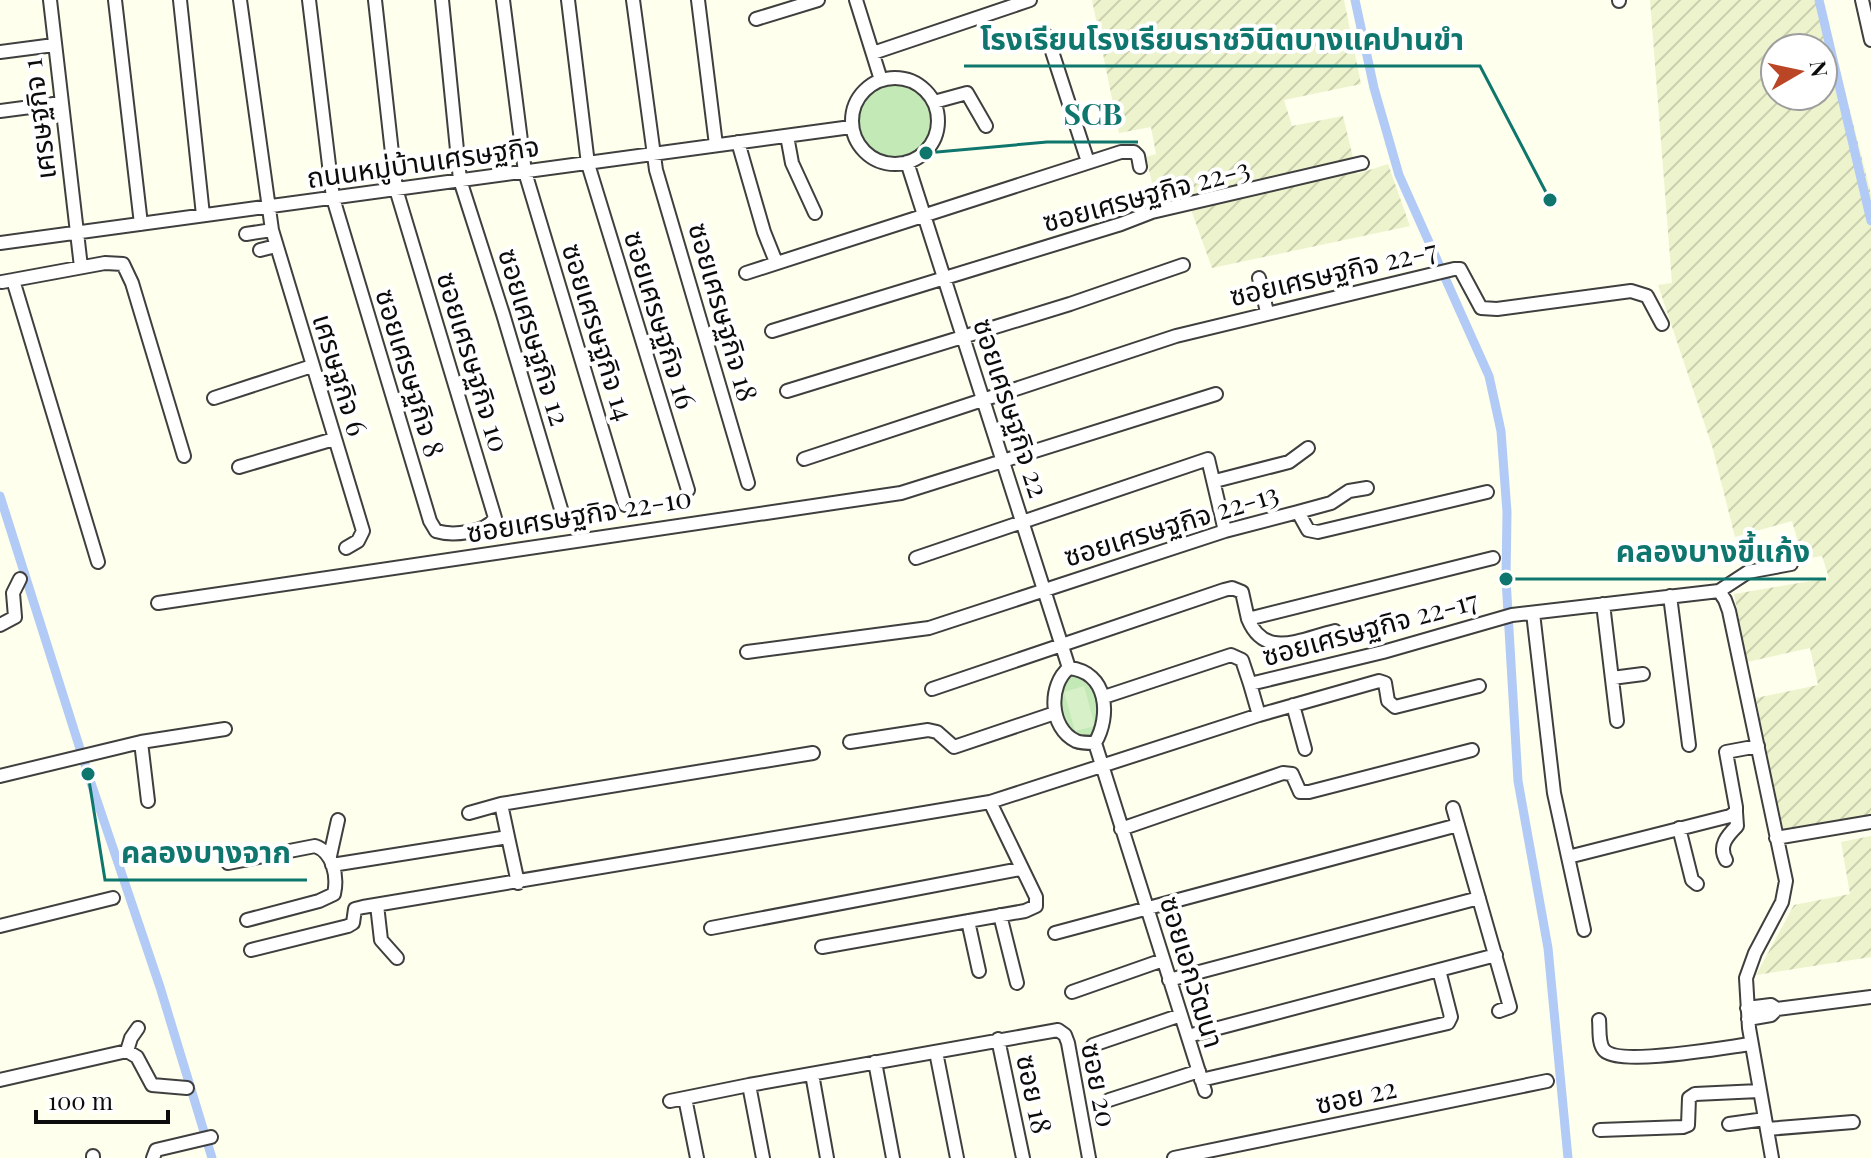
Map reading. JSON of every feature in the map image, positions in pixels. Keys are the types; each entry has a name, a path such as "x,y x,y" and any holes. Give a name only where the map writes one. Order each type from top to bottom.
{"street":[{"name":"เศรษฐกิจ 1","path":"50,0 81,267"},
{"path":"115,0 141,224"},
{"path":"180,0 203,215"},
{"name":"เศรษฐกิจ 6","path":"240,0 272,230 363,531 358,541 346,548"},
{"name":"ซอยเศรษฐกิจ 8","path":"309,0 333,198 430,521 433,528 442,533 466,531"},
{"path":"375,0 396,189"},
{"name":"ซอยเศรษฐกิจ 12","path":"442,0 460,180 561,509"},
{"name":"ซอยเศรษฐกิจ 14","path":"503,0 525,172 625,505"},
{"name":"ซอยเศรษฐกิจ 16","path":"568,0 588,164 688,490"},
{"name":"ซอยเศรษฐกิจ 18","path":"633,0 653,154 748,483"},
{"path":"698,0 716,145"},
{"path":"756,19 818,0"},
{"path":"856,0 881,80"},
{"path":"873,53 1030,0"},
{"path":"1862,0 1871,40"},
{"path":"1047,36 1088,162"},
{"path":"0,52 54,45"},
{"path":"897,78 912,81 925,90 934,102 938,116 936,137 921,155 907,162 894,164 880,161 867,153 851,127 854,108 865,90 881,80 897,78"},
{"path":"934,102 967,93 986,126"},
{"path":"0,111 61,103"},
{"name":"ถนนหมู่บ้านเศรษฐกิจ","path":"0,243 851,127"},
{"path":"787,136 792,163 815,213"},
{"path":"738,142 776,262"},
{"path":"746,273 1088,162 1131,151 1138,156 1140,167"},
{"name":"ซอยเศรษฐกิจ 22","path":"907,162 1069,668"},
{"name":"ซอยเศรษฐกิจ 22-3","path":"772,331 1152,212 1362,163"},
{"name":"ซอยเศรษฐกิจ 10","path":"396,189 495,518 491,525 466,531"},
{"path":"246,234 272,230"},
{"path":"260,250 276,246"},
{"path":"98,562 7,281 113,262 123,264 132,283 184,456"},
{"path":"787,391 1070,304 1183,265"},
{"name":"ซอยเศรษฐกิจ 22-7","path":"804,459 1176,336 1454,269 1460,269 1481,308 1497,309 1631,291 1647,296 1662,324"},
{"path":"1259,278 1267,312"},
{"path":"214,398 312,366"},
{"name":"ซอยเศรษฐกิจ 22-10","path":"158,603 901,493 1216,394"},
{"path":"239,467 334,439"},
{"path":"1215,481 1289,462 1308,448"},
{"path":"916,558 1208,459 1225,531"},
{"path":"1298,512 1331,503 1349,491 1367,488"},
{"name":"ซอยเศรษฐกิจ 22-13","path":"747,652 929,628 1225,531 1298,512 1308,530 1318,532 1487,492"},
{"path":"1248,619 1493,558"},
{"path":"1772,1158 1751,1044 1747,969 1786,889 1729,611 1719,591 1748,572 1791,564"},
{"path":"0,625 15,617 13,593 20,579"},
{"path":"932,689 1232,588 1242,592 1248,619 1257,636 1269,644 1335,631"},
{"name":"ซอยเศรษฐกิจ 22-17","path":"1104,697 1231,655 1242,660 1250,684 1512,615 1719,591"},
{"path":"1670,596 1689,745"},
{"path":"1603,604 1617,721"},
{"path":"1533,613 1554,793 1584,930"},
{"path":"1368,655 1375,682"},
{"path":"1095,743 1077,741 1062,728 1055,713 1057,685 1069,668 1088,674 1104,697 1106,717 1095,743 1121,829 1283,773 1292,774 1300,792 1309,792 1472,750"},
{"path":"1612,678 1643,674"},
{"path":"251,950 348,926 353,922 355,909 990,802 1259,715 1375,682 1385,683 1388,701 1395,707 1479,686"},
{"path":"1250,684 1259,715"},
{"path":"1293,705 1305,749"},
{"path":"850,742 933,730 954,747 1055,713"},
{"path":"0,776 141,742 225,729"},
{"path":"141,742 148,801"},
{"path":"1726,860 1722,847 1737,826 1726,752 1758,746"},
{"path":"469,813 501,804 813,753"},
{"path":"822,947 1036,906 1036,897 990,802"},
{"path":"501,804 518,883"},
{"path":"1453,808 1510,1007 1499,1011"},
{"path":"1568,857 1736,812"},
{"path":"247,920 329,897 335,889 331,861 338,820"},
{"path":"1776,838 1871,822"},
{"path":"1055,933 1458,825"},
{"path":"1679,828 1692,880 1697,884"},
{"name":"ซอยเอกวัฒนา","path":"1121,829 1201,1081"},
{"path":"331,861 508,837"},
{"path":"228,863 315,846 324,850 331,861"},
{"path":"711,928 1020,869"},
{"path":"0,926 113,898"},
{"path":"1169,980 1479,898"},
{"path":"377,905 381,940 397,958"},
{"path":"1000,915 1017,983"},
{"path":"968,921 979,971"},
{"path":"1188,1036 1496,955"},
{"path":"1072,992 1163,960"},
{"path":"1109,1100 1448,1023 1451,1017 1439,970"},
{"path":"1748,1013 1771,1015 1777,1009 1871,997"},
{"path":"1093,1045 1181,1015"},
{"path":"1599,1020 1604,1050 1616,1057 1751,1044"},
{"path":"127,1051 138,1028"},
{"name":"ซอย 20","path":"998,1039 1052,1029 1065,1035 1089,1158"},
{"path":"670,1101 998,1039"},
{"name":"ซอย 18","path":"998,1039 1023,1158"},
{"path":"0,1080 127,1051 137,1057 152,1085 187,1088"},
{"path":"936,1052 957,1158"},
{"path":"875,1062 893,1158"},
{"path":"812,1074 827,1158"},
{"name":"ซอย 22","path":"1174,1158 1547,1081"},
{"path":"749,1085 763,1158"},
{"path":"1600,1130 1683,1127 1688,1125 1689,1098 1695,1094 1759,1091"},
{"path":"685,1098 697,1158"},
{"path":"1729,1124 1853,1122"},
{"path":"153,1158 156,1150 211,1137"}],"green space":[{"path":"1092,0 1344,0 1361,84 1284,100 1292,126 1343,116 1357,174 1388,164 1410,226 1212,268 1181,182 1153,187 1146,157 1156,154 1151,127 1119,133"},
{"path":"1650,0 1822,0 1830,32 1759,32 1759,112 1839,112 1839,67 1871,194 1871,826 1783,845 1756,698 1818,685 1810,648 1747,662 1734,594 1829,578 1822,556 1803,559 1792,521 1735,537 1712,446 1658,285 1672,283"},
{"path":"896,82 911,85 924,93 932,106 935,121 932,136 924,149 911,157 896,160 881,157 868,149 860,136 857,121 860,106 868,93 881,85"},
{"path":"1069,673 1087,685 1097,700 1099,719 1091,738 1071,729 1059,712 1058,697"},
{"path":"1084,686 1095,726 1075,731 1064,692"},
{"path":"1871,836 1871,957 1756,975 1794,905 1850,894 1841,842"}],"waterway":[{"path":"1355,0 1374,88 1399,175 1489,376 1501,431 1518,781 1548,948 1568,1158"},
{"path":"1819,0 1871,221"},
{"path":"0,496 88,774 160,987 212,1158"}],"place":[{"name":"SCB","path":"926,153"},
{"name":"โรงเรียนโรงเรียนราชวินิตบางแคปานขำ","path":"1550,200"},
{"name":"คลองบางขี้แก้ง","path":"1506,579"},
{"name":"คลองบางจาก","path":"88,774"}]}
